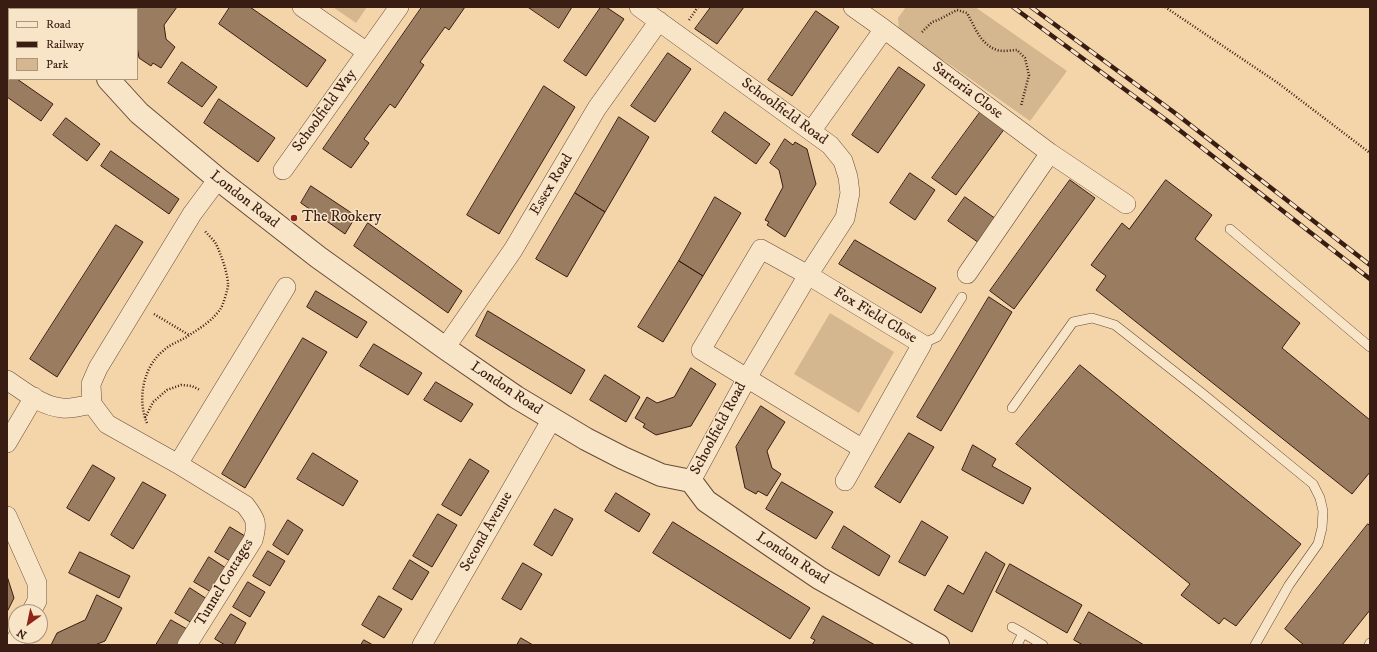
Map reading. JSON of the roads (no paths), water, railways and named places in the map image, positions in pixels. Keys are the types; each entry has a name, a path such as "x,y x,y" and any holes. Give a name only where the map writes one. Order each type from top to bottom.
{"street":[{"path":"302,7 367,52"},
{"name":"Schoolfield Way","path":"283,170 399,7"},
{"name":"Schoolfield Road","path":"639,7 830,144 843,160 848,177 850,193 844,218 808,275 747,378 691,481"},
{"name":"Sartoria Close","path":"853,7 1050,153 1126,204"},
{"name":"Essex Road","path":"445,348 513,250 597,108 658,21"},
{"path":"812,130 884,29"},
{"name":"London Road","path":"109,80 139,113 218,179 318,257 445,348 552,419 586,439 661,475 691,481 706,501 782,553 820,578 938,645"},
{"path":"967,274 1050,153"},
{"path":"7,380 34,398 50,406 63,408 92,404 91,384 98,368 192,214 218,179"},
{"name":"Schoolfield Road","path":"747,378 701,350 761,249 808,275"},
{"name":"Fox Field Close","path":"808,275 922,344 845,481"},
{"path":"178,464 286,287"},
{"path":"747,378 863,449"},
{"path":"7,442 34,398"},
{"name":"Tunnel Cottages","path":"92,404 107,424 178,464 245,505 252,515 256,528 253,540 187,645"},
{"name":"Second Avenue","path":"426,644 552,419"},
{"path":"7,516 37,583 36,604"}],"lane":[{"path":"1230,230 1370,347"},
{"path":"922,344 937,337 962,297"},
{"path":"1012,408 1073,322 1092,318 1115,325 1203,394 1313,484 1320,498 1323,511 1322,528 1318,544 1289,585 1255,645"},
{"path":"1012,627 1043,645"},
{"path":"1017,645 1023,633"}],"railway":[{"path":"1013,7 1169,122 1370,279"},
{"path":"1031,7 1175,113 1370,265"}],"place":[{"name":"The Rookery","path":"294,218"}]}
